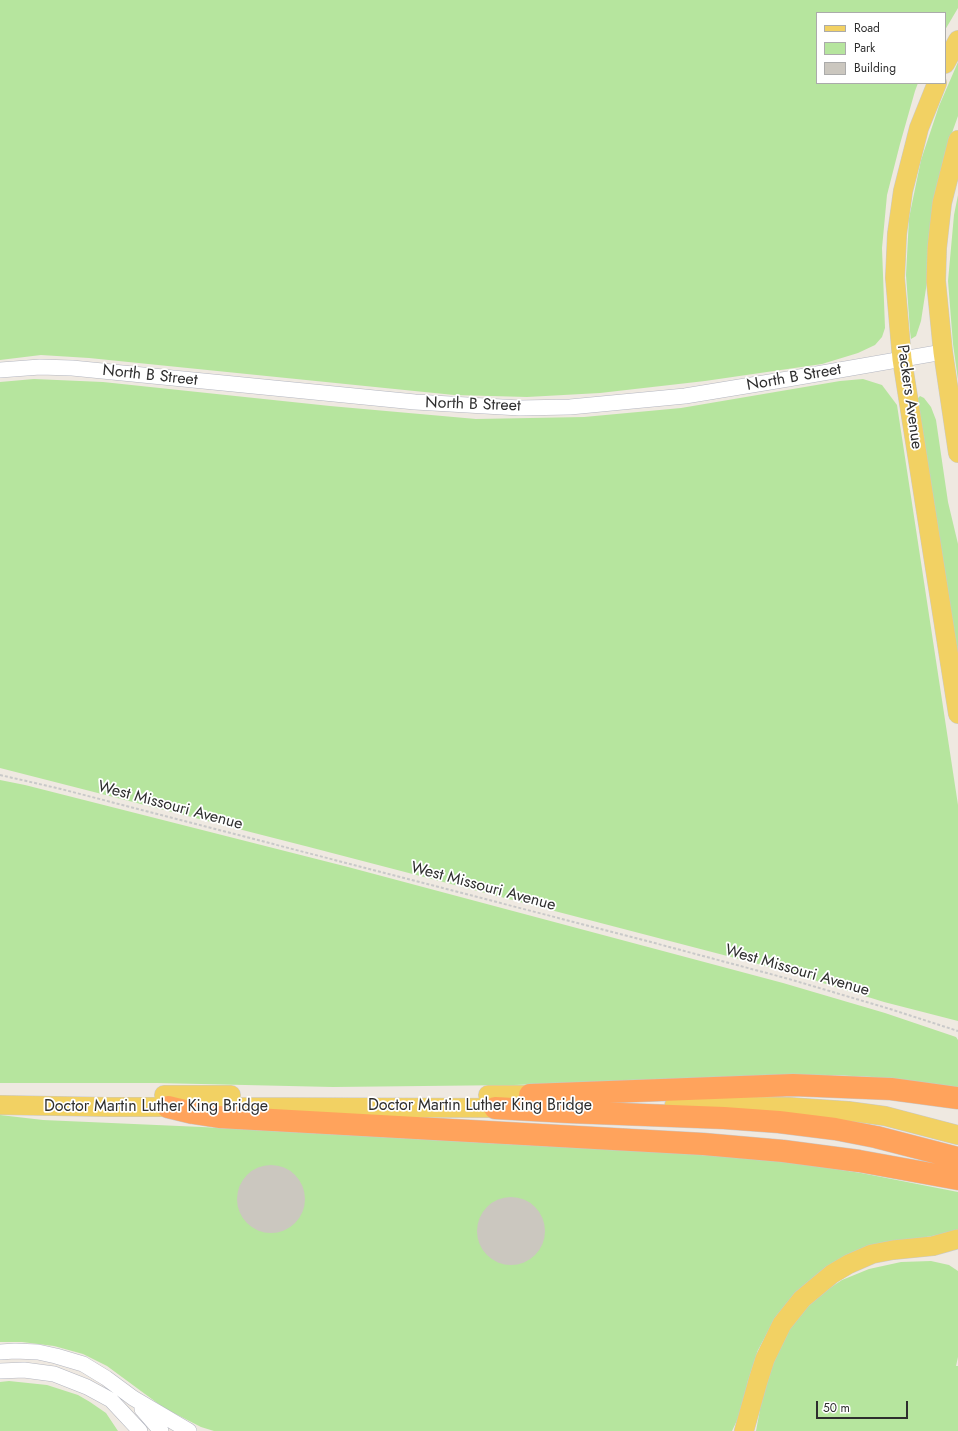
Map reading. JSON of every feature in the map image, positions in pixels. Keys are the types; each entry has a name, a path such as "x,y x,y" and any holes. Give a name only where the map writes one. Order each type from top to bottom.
{"highway":[{"path":"530,1095 793,1085 891,1089 930,1093 958,1098"},
{"path":"168,1107 220,1117 695,1144 783,1151 859,1161 958,1179"},
{"path":"495,1108 724,1118 779,1122 835,1129 917,1146 958,1158"}],"main road":[{"path":"946,62 958,40"},
{"name":"Packers Avenue","path":"936,84 919,128 903,191 898,227 895,278 902,359 958,714"},
{"path":"958,140 942,203 937,248 936,281 943,352 958,453"},
{"name":"Doctor Martin Luther King Bridge","path":"0,1093 760,1096 815,1098 895,1107 958,1134"},
{"name":"Doctor Martin Luther King Bridge","path":"0,1105 87,1107 789,1107 848,1110 885,1116 958,1123"},
{"path":"744,1431 765,1359 782,1324 802,1299 832,1274 849,1264 872,1254 893,1250 933,1246 958,1239"},
{"path":"933,1246 958,1248"}],"street":[{"name":"North B Street","path":"0,370 40,367 72,368 415,402 520,408 591,405 685,396 943,352"},
{"path":"0,1352 38,1352 83,1364 106,1378 133,1398 189,1431"},
{"path":"0,1371 24,1370 54,1374 87,1387 111,1400 136,1428"},
{"path":"133,1398 161,1431"}],"path":[{"name":"West Missouri Avenue","path":"0,775 69,791 789,979 958,1031"}],"green space":[{"path":"0,0 958,0 958,8 946,28 946,12 816,12 816,84 918,84 887,195 882,248 885,328 882,337 875,345 858,353 822,364 705,381 600,393 527,397 454,395 89,358 41,355 0,360"},
{"path":"958,62 958,116 936,189 927,282 921,321 916,336 911,339 906,275 909,218 921,160 939,106"},
{"path":"958,195 958,380 953,344 948,281 954,215"},
{"path":"34,379 103,382 330,406 476,419 584,417 681,408 840,381 863,379 882,385 897,405 958,805 958,1021 884,1002 781,970 0,768 0,382"},
{"path":"920,396 924,398 931,407 936,420 948,502 958,544 958,663 917,399"},
{"path":"0,780 25,785 348,867 783,983 885,1013 956,1037 958,1040 958,1089 872,1077 832,1075 781,1075 514,1085 333,1087 157,1083 0,1083"},
{"path":"0,1115 43,1120 651,1151 790,1162 861,1173 958,1192 958,1229 949,1233 889,1242 777,1315 758,1350 748,1381 741,1412 732,1431 214,1431 201,1427 164,1408 107,1366 83,1354 54,1346 22,1342 0,1342"},
{"path":"931,1261 949,1265 958,1271 958,1357 956,1366 958,1366 958,1431 756,1431 764,1388 775,1352 794,1320 816,1297 842,1280 869,1269 901,1262"},
{"path":"9,1381 47,1385 78,1395 106,1413 118,1431 0,1431 0,1382"}],"building":[{"path":"271,1165 284,1168 295,1175 302,1186 305,1199 302,1212 295,1223 284,1230 271,1233 258,1230 247,1223 240,1212 237,1199 240,1186 247,1175 258,1168"},
{"path":"511,1197 524,1200 535,1207 542,1218 545,1231 542,1244 535,1255 524,1262 511,1265 498,1262 487,1255 480,1244 477,1231 480,1218 487,1207 498,1200"}]}
